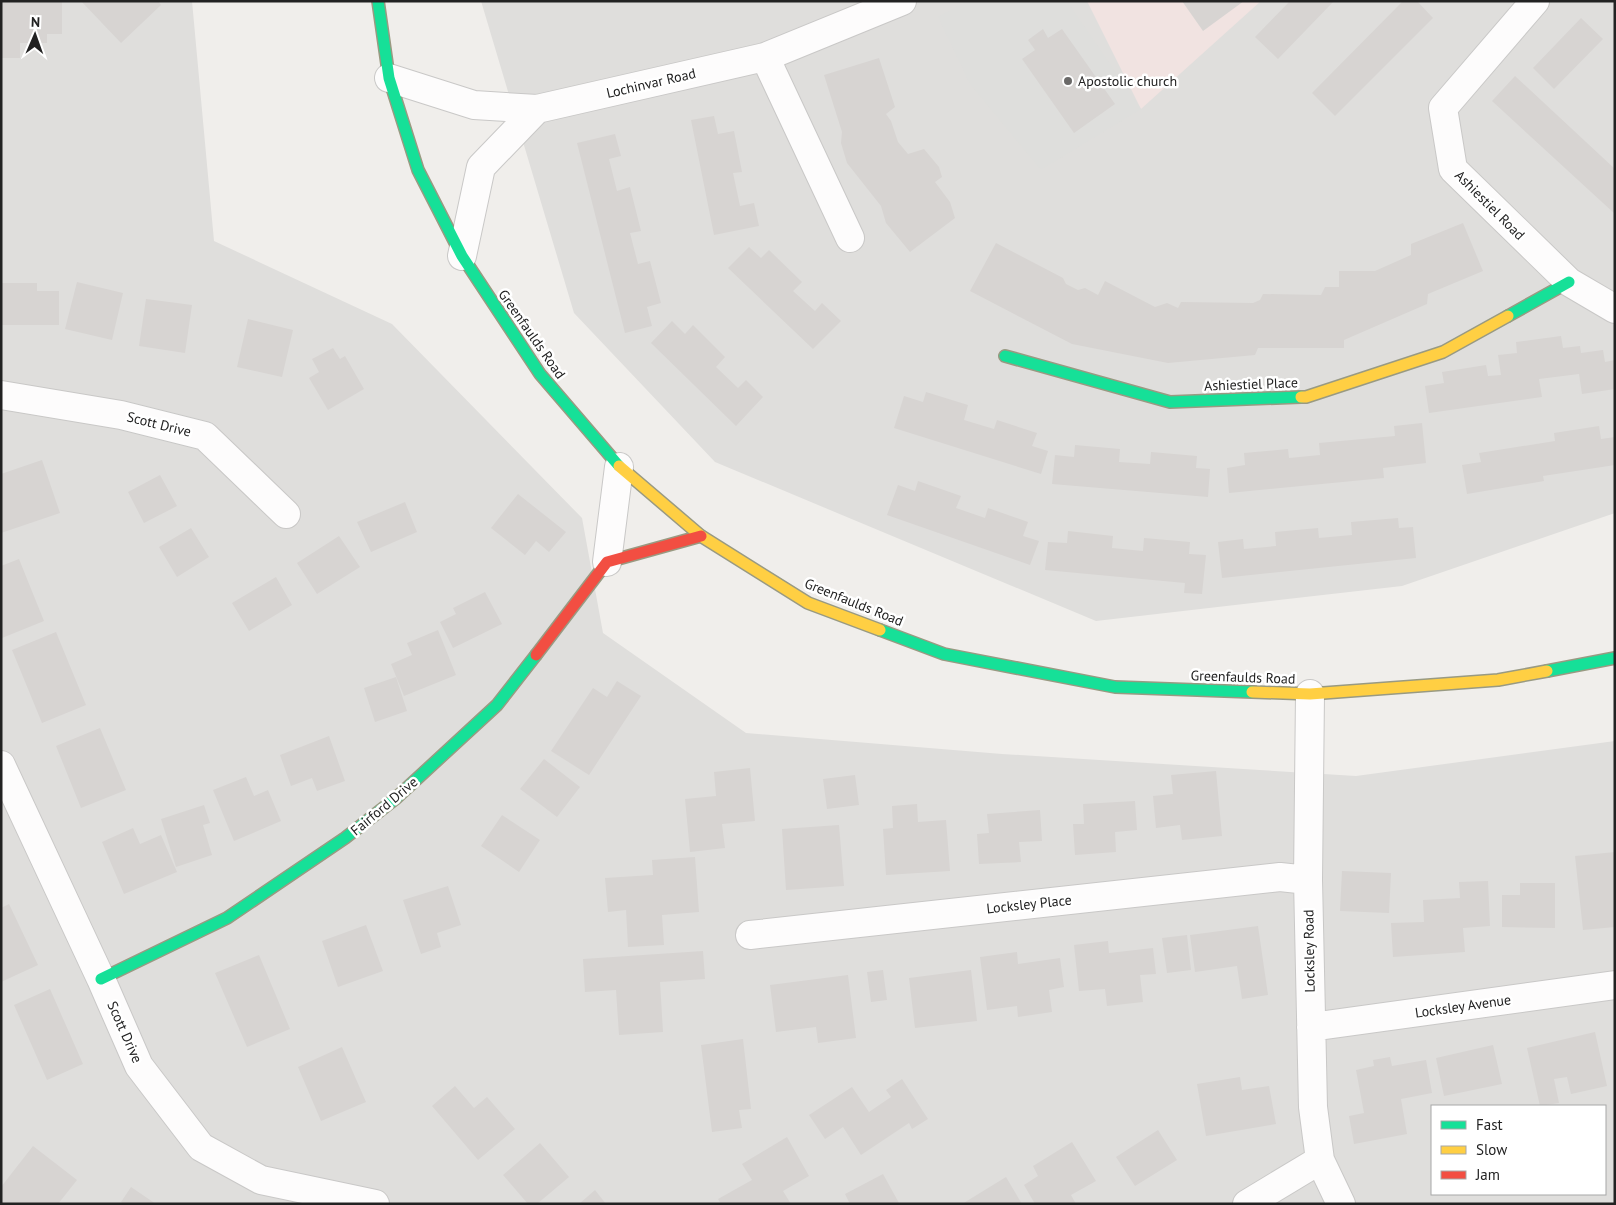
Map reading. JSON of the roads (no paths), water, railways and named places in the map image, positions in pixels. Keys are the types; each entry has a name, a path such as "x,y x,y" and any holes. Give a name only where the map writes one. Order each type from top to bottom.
{"street":[{"name":"Greenfaulds Road","path":"378,1 389,78 418,170 462,256 540,374 619,467 700,536 808,603 944,654 1115,687 1310,694 1498,680 1615,658"},
{"name":"Lochinvar Road","path":"389,78 474,105 537,109 765,57 902,1"},
{"name":"Ashiestiel Road","path":"1535,1 1443,108 1452,169 1569,282 1615,310"},
{"path":"765,57 850,238"},
{"path":"462,256 481,167 537,109"},
{"name":"Ashiestiel Place","path":"1005,356 1170,402 1306,397 1443,352 1569,282"},
{"name":"Scott Drive","path":"1,395 122,415 205,436 286,514"},
{"path":"619,467 607,562 700,536"},
{"name":"Fairford Drive","path":"102,978 226,918 345,838 395,799 497,705 607,562"},
{"name":"Locksley Road","path":"1310,694 1308,880 1313,1107 1320,1160 1341,1204"},
{"name":"Scott Drive","path":"1,764 102,978 139,1066 201,1147 261,1180 376,1204"},
{"name":"Locksley Place","path":"750,935 1280,877 1308,880"},
{"name":"Locksley Avenue","path":"1311,1027 1615,985"},
{"path":"1248,1204 1320,1160"}],"place":[{"name":"Apostolic church","path":"1068,81"}]}
